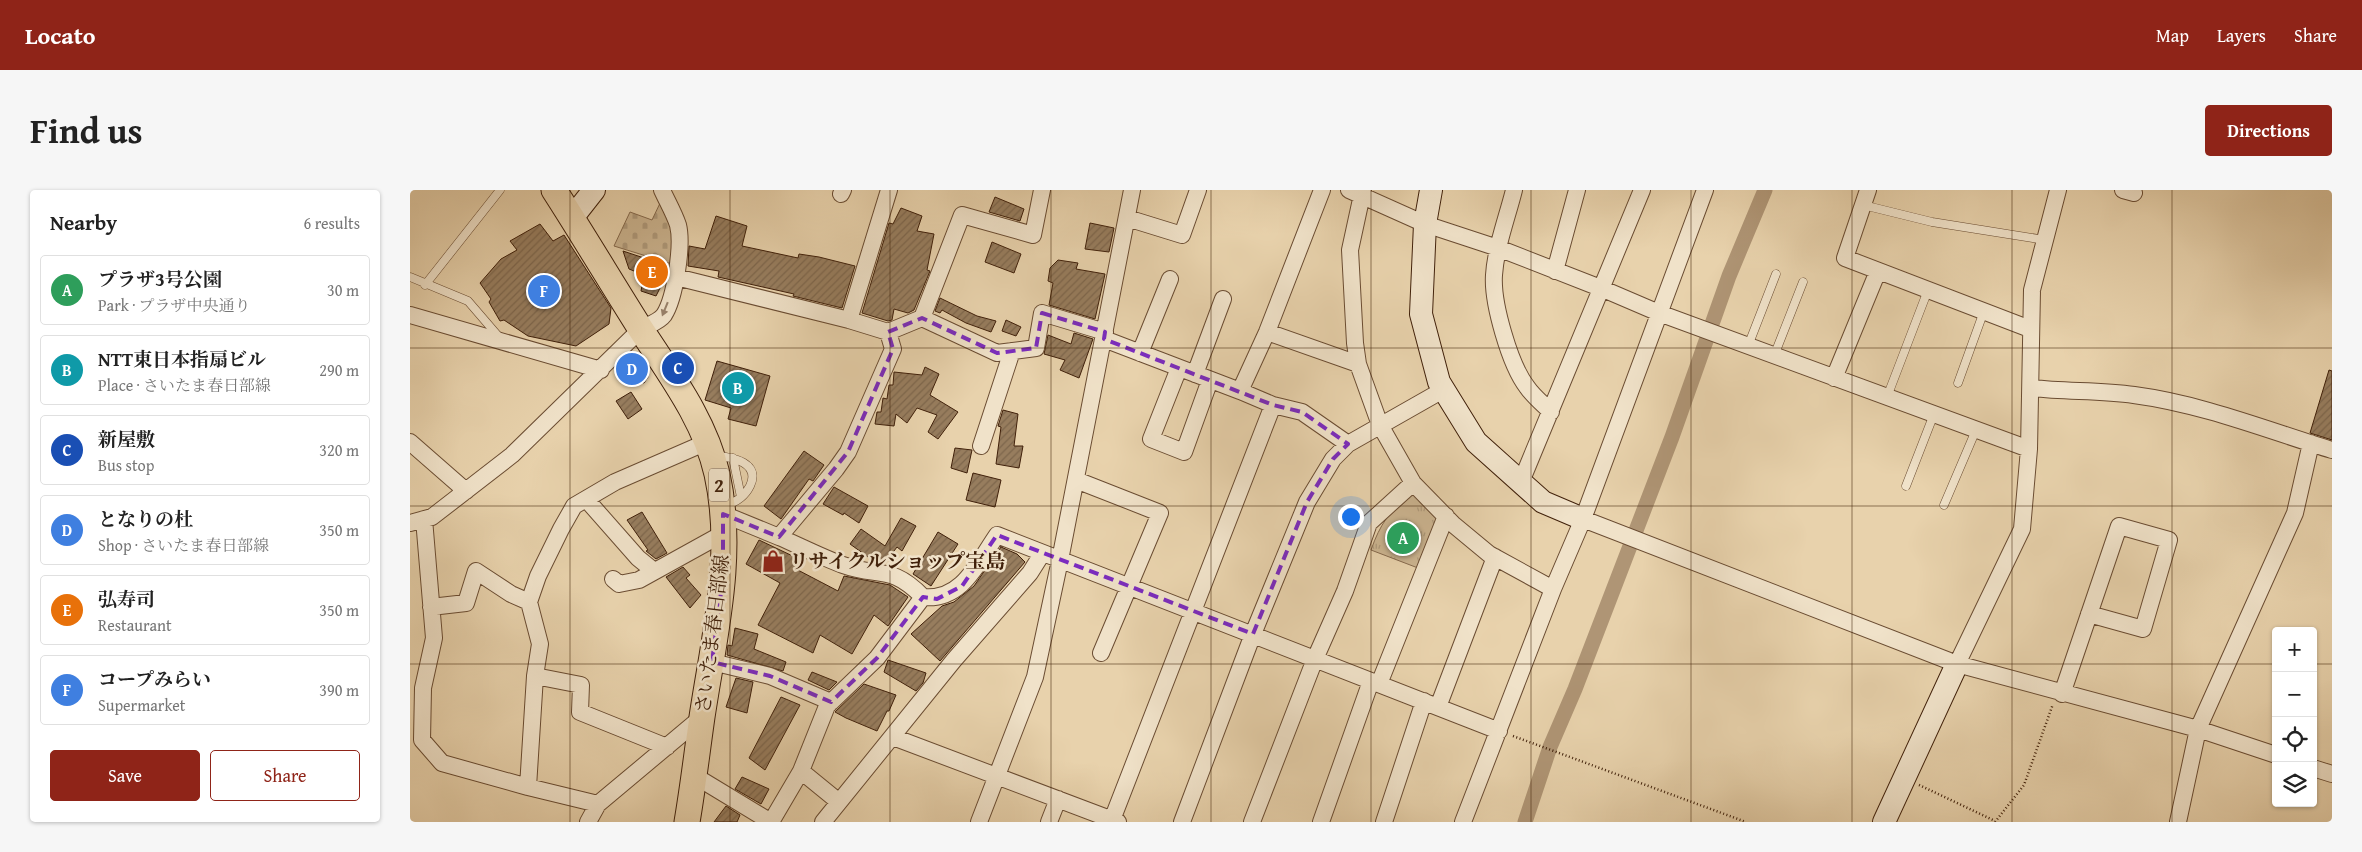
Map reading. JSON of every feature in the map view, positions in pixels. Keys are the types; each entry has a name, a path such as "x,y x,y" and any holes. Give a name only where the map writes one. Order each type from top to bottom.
{"main road":[{"name":"さいたま春日部線","path":"554,190 673,378 717,452 717,474 727,512 723,577 687,822"}],"street":[{"path":"572,218 594,190"},
{"path":"598,804 442,763 422,740 417,686 434,638 417,521 432,517 512,455 641,329 664,315 676,277 680,247 678,226 662,190"},
{"path":"849,320 889,190"},
{"path":"676,277 849,320 888,332 922,318 962,215 1033,234 1042,190"},
{"path":"979,822 1035,677 1076,480 1132,190"},
{"path":"1127,218 1182,235 1198,190"},
{"path":"1240,391 1267,332 1322,190"},
{"path":"1431,190 1425,224 1421,314 1439,382 1476,442 1543,502 1957,664 2198,730 2272,754"},
{"path":"1514,190 1498,248 1494,276 1499,315 1510,354 1526,387 1551,412"},
{"path":"1555,271 1577,190"},
{"path":"1521,482 1642,190"},
{"path":"1464,822 1553,589 1583,519 1705,190"},
{"path":"1884,822 2022,529 2032,388 2030,329 2032,290 2058,190"},
{"path":"1553,589 1495,557 1454,525 1412,483 1380,425 1358,364 1350,250 1358,192 1425,224 1498,248 1603,288 1658,313 2029,449"},
{"path":"1865,198 1845,258 2030,329"},
{"path":"1834,378 1878,271"},
{"path":"1140,353 1170,280"},
{"path":"1179,368 1150,439 1184,452 1223,299"},
{"path":"922,318 997,353 1036,348 1042,313 1104,336 1140,353 1272,405 1302,412 1348,444"},
{"path":"410,315 600,370"},
{"path":"779,537 836,470 848,452 893,349 888,332"},
{"path":"1267,332 1358,364"},
{"path":"981,446 1012,351"},
{"path":"2032,388 2132,394 2173,402 2221,414 2332,450"},
{"path":"1182,822 1253,634 1307,502 1333,459 1348,444 1443,390"},
{"path":"893,737 1115,821 1272,405"},
{"path":"2178,822 2198,730 2295,513 2311,444"},
{"path":"412,445 466,491"},
{"path":"528,787 535,676 540,644 529,602 538,576 574,506 615,482 717,452"},
{"path":"1076,480 1160,513 1101,653"},
{"path":"1252,822 1315,659 1345,591 1369,523 1412,483"},
{"path":"586,499 638,558 654,570"},
{"path":"613,579 619,584 639,580 727,512 844,566 895,575 912,585 923,597 937,599 962,586 996,535 1499,731"},
{"path":"1321,822 1375,682 1446,516"},
{"path":"2060,693 2119,526 2169,540 2143,629 2089,614"},
{"path":"823,822 954,660 1030,573 1042,554"},
{"path":"1384,822 1431,704 1495,557"},
{"path":"431,607 466,603 476,571 511,594 529,602"},
{"path":"695,776 771,822 801,771 827,706 877,658 923,597"},
{"path":"712,662 770,676 831,702"},
{"path":"535,676 581,685 580,712 667,747"},
{"path":"588,822 598,804 702,717"},
{"path":"2317,769 2332,774"},
{"path":"801,771 839,802"},
{"path":"1049,822 1058,799"}],"lane":[{"path":"425,285 500,190"},
{"path":"1865,198 1932,222 2045,240"},
{"path":"1748,346 1776,274"},
{"path":"410,277 425,285 468,301 503,342"},
{"path":"1774,356 1803,282"},
{"path":"1887,397 1928,290"},
{"path":"1958,383 1984,311"},
{"path":"1906,486 1934,414"},
{"path":"1944,505 1976,430"},
{"path":"717,452 746,464 751,470 753,479 746,493 727,512"}],"path":[{"path":"1904,778 1995,822 2024,785 2060,693"},
{"path":"1499,731 1746,822"}],"highlighted area":[{"path":"1042,313 1105,332 1104,339 1273,405 1302,412 1348,444 1333,459 1307,502 1253,634 997,535 962,586 937,599 923,597 877,658 831,702 770,676 712,662 723,577 723,514 779,537 848,452 893,349 888,332 922,318 997,353 1036,348"}],"green space":[{"path":"662,199 675,228 672,264 614,246 630,212 652,220"},
{"path":"1410,493 1419,494 1436,513 1438,521 1418,568 1371,550 1386,518"}],"building":[{"path":"995,197 1024,209 1020,221 989,212"},
{"path":"901,208 922,216 917,231 934,234 927,270 930,271 914,310 908,313 894,309 892,320 888,321 862,313 889,223 893,224"},
{"path":"716,216 747,226 742,246 798,258 799,254 819,257 855,266 842,308 793,296 794,294 718,277 719,271 688,266 689,246 705,249"},
{"path":"1090,223 1114,228 1109,252 1085,249"},
{"path":"540,224 553,241 564,235 611,308 609,324 576,346 528,336 504,320 500,321 489,302 491,299 480,283 501,259 517,250 510,241"},
{"path":"992,242 1021,254 1014,273 985,262"},
{"path":"623,251 668,266 666,276 656,296 641,291 644,275 629,269"},
{"path":"1058,260 1078,263 1076,269 1105,274 1095,319 1049,305 1053,283 1048,281 1050,268"},
{"path":"940,298 977,316 996,321 991,332 966,323 942,310 940,313 935,311"},
{"path":"1006,320 1021,327 1016,336 1002,331"},
{"path":"1074,333 1093,339 1079,378 1060,370 1065,360 1044,354 1048,335 1071,344"},
{"path":"624,359 642,364 648,377 644,383 617,374"},
{"path":"717,361 770,376 756,426 728,419 731,408 705,400"},
{"path":"925,367 939,374 930,395 958,412 938,439 928,432 937,415 917,408 907,423 896,414 894,426 875,424 877,412 881,412 883,398 887,399 889,385 893,385 894,372 922,375"},
{"path":"2329,370 2332,371 2332,440 2310,433"},
{"path":"631,392 642,409 628,419 616,401"},
{"path":"1003,410 1018,414 1014,446 1023,446 1019,468 996,464 1001,427 998,426"},
{"path":"955,448 972,450 967,473 951,468"},
{"path":"804,451 824,465 813,481 809,479 781,519 764,506"},
{"path":"973,473 1001,480 995,507 966,500"},
{"path":"834,487 868,506 859,523 844,513 843,515 823,504"},
{"path":"642,512 667,553 656,559 646,551 648,550 627,520"},
{"path":"901,518 916,526 902,551 897,547 885,563 875,562 850,544 861,529 885,546"},
{"path":"938,532 958,544 931,586 913,574"},
{"path":"759,540 799,559 794,568 838,591 844,576 890,585 908,597 888,626 874,615 852,654 820,635 813,653 758,625 780,583 746,564"},
{"path":"1001,547 1017,554 1025,562 940,661 911,634 942,606 954,602 974,586"},
{"path":"683,567 690,575 686,578 701,595 690,608 666,577"},
{"path":"735,628 758,634 754,649 786,662 783,671 727,655 728,645 732,646"},
{"path":"888,660 926,673 923,683 916,691 884,672"},
{"path":"812,672 837,682 829,690 808,680"},
{"path":"736,678 753,682 747,713 726,707"},
{"path":"864,684 896,695 877,731 835,712"},
{"path":"781,697 800,705 765,770 749,758"},
{"path":"742,777 769,789 761,804 735,789"},
{"path":"726,806 740,815 737,822 714,822"}],"waterway":[{"path":"1525,822 1550,747 1575,689 1672,437 1729,276 1765,190"}],"place":[{"name":"弘寿司","path":"652,272"},
{"name":"コープみらい","path":"544,291"},
{"name":"新屋敷","path":"678,368"},
{"name":"となりの杜","path":"632,369"},
{"name":"NTT東日本指扇ビル","path":"738,388"},
{"name":"プラザ3号公園","path":"1403,538"},
{"name":"リサイクルショップ宝島","path":"773,561"}]}
